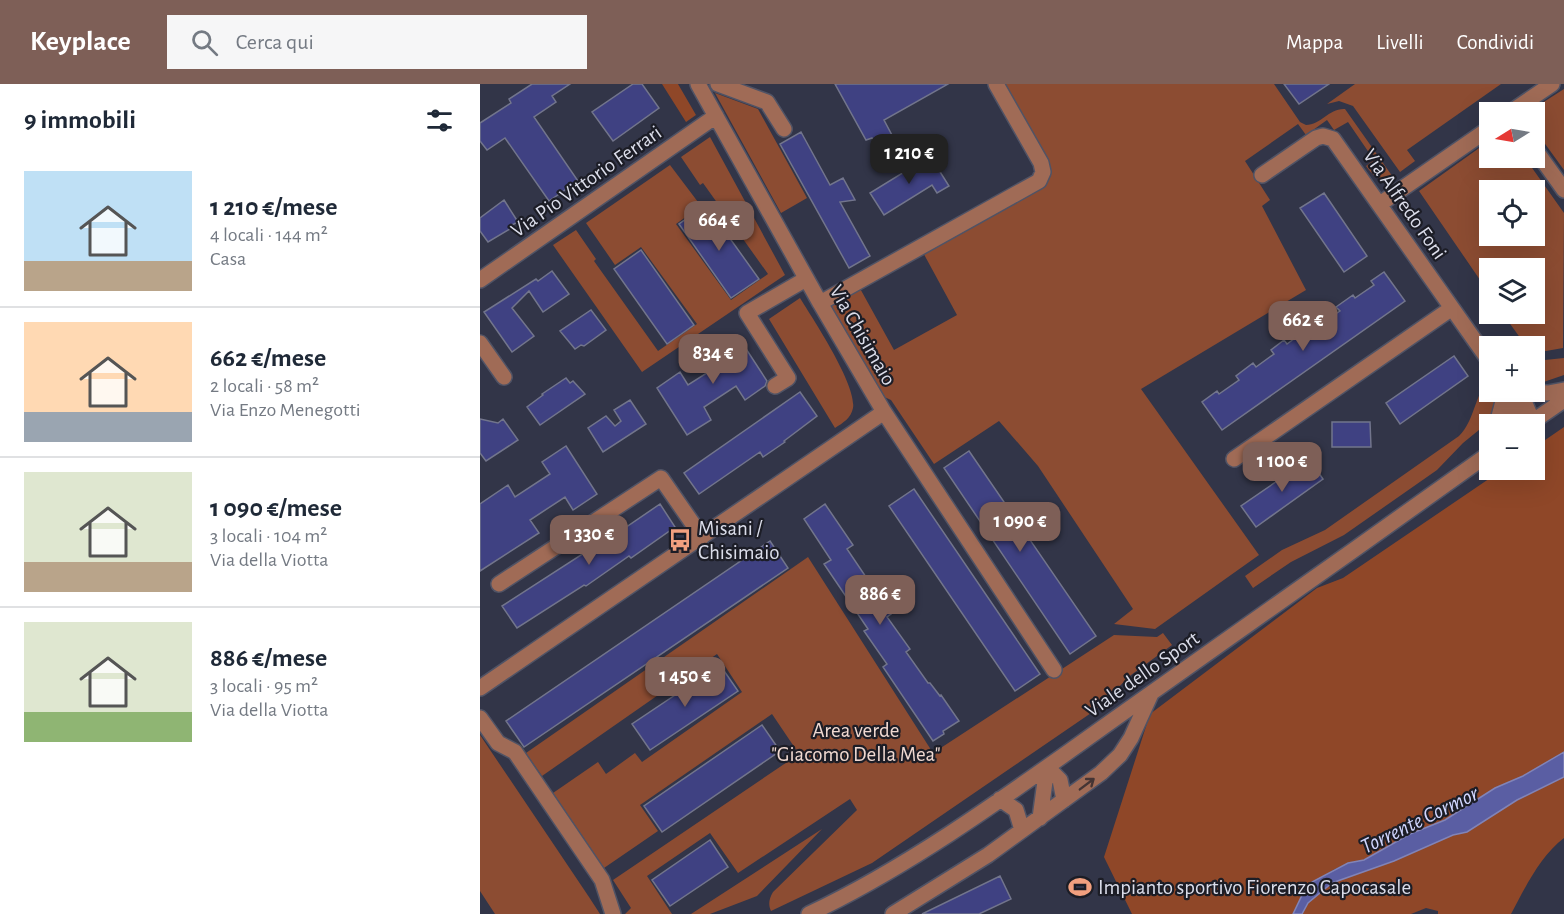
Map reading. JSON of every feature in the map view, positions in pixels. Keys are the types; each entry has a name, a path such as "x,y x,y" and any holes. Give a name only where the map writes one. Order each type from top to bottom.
{"street":[{"path":"718,84 767,102 784,129"},
{"path":"820,303 1039,181 1043,172 1041,163 996,84"},
{"path":"1526,102 1552,84"},
{"name":"Via Chisimaio","path":"703,86 716,116 806,279 884,412 1054,670"},
{"name":"Via Pio Vittorio Ferrari","path":"480,280 716,116"},
{"name":"Via Alfredo Foni","path":"1262,175 1310,141 1323,136 1338,144 1479,346"},
{"path":"1380,204 1479,136"},
{"path":"1545,163 1564,190"},
{"name":"Via Chisimaio","path":"776,386 788,378 747,313 806,279"},
{"path":"1234,459 1452,308"},
{"path":"480,343 504,377"},
{"path":"1545,393 1564,390"},
{"path":"1544,414 1564,400"},
{"path":"480,688 884,412"},
{"name":"Viale dello Sport","path":"809,914 884,874 1000,799 1479,461"},
{"path":"498,584 661,478 702,537"},
{"path":"893,914 987,855 1101,773 1119,755 1131,738 1151,694"},
{"path":"480,718 498,744 515,752 602,880 613,914"},
{"path":"1047,767 1060,780 1064,800"},
{"path":"1040,818 1047,767"},
{"path":"1000,799 1016,810 1022,830"}],"green space":[{"path":"1005,84 1274,84 1300,122 1306,125 1334,111 1345,109 1395,180 1382,180 1369,170 1366,166 1374,160 1348,122 1334,130 1327,120 1306,135 1298,124 1245,161 1270,200 1262,206 1306,290 1141,389 1259,555 1155,629 1114,624 1133,609 1038,466 999,421 934,464 891,400 880,395 827,299 857,283 894,350 957,315 920,247 1041,180 1045,158"},
{"path":"1355,84 1501,84 1407,150 1415,161 1400,172 1353,106 1339,101 1327,104"},
{"path":"1564,89 1564,170 1545,144 1544,102"},
{"path":"715,93 758,109 807,198 781,213"},
{"path":"710,137 785,275 642,372 553,245 576,230 596,259 594,261 658,351 697,324 641,247 615,265 586,223 670,165 701,206 676,224 731,300 768,274 703,183 700,185 681,157"},
{"path":"1479,148 1479,168 1532,168 1541,180 1479,180 1479,246 1545,246 1545,186 1564,213 1563,348 1545,351 1545,336 1519,336 1510,324 1545,324 1545,258 1479,258 1479,278 1419,191"},
{"path":"800,298 833,352 852,398 853,408 850,415 835,428 769,319"},
{"path":"1564,358 1564,375 1545,382 1545,360"},
{"path":"1479,396 1479,402 1495,402 1492,414 1479,414 1479,430 1437,470 1344,535 1291,562 1253,588 1245,576 1282,550 1325,530 1459,436 1468,423"},
{"name":"Area verde \"Giacomo Della Mea\"","path":"808,557 933,753 1114,635 1157,637 1163,633 1172,645 1131,675 1094,711 872,863 771,911 769,902 773,892 857,810 850,799 738,873 710,833 647,876 672,914 625,914 631,908 613,880 799,754 772,714 640,805 658,831 604,868 553,793 598,762 606,774 635,753 642,762 742,692 717,654 542,776 526,753"},
{"path":"480,735 600,914 495,914 480,891"},
{"path":"822,829 757,896 710,914 691,914"}],"shaded area":[{"path":"662,84 678,84 696,115 686,122"},
{"path":"1564,427 1564,752 1523,776 1495,788 1445,820 1410,834 1364,860 1348,863 1333,870 1305,889 1293,914 1132,914 1104,857 1150,714 1317,588 1343,578 1487,480 1545,480 1545,440"},
{"path":"1564,777 1564,838 1540,863 1511,914 1438,914 1438,911 1426,908 1411,914 1302,914 1308,903 1332,883 1394,861 1453,835 1467,832 1517,800"}],"water":[{"path":"1564,752 1564,777 1517,800 1467,832 1453,835 1394,861 1332,883 1308,903 1302,914 1293,914 1310,883 1348,863 1364,860 1410,834 1445,820 1495,788 1523,776"}],"building":[{"path":"532,84 570,84 552,96 556,102 534,117 578,181 549,201 505,138 487,150 480,141 480,123 511,103 509,99"},
{"path":"633,84 642,84 659,108 613,141 592,112"},
{"path":"835,84 948,84 884,120 894,139 891,141 894,147 881,156 872,138 866,140"},
{"path":"1284,84 1329,84 1299,104"},
{"path":"801,132 830,185 843,178 855,200 840,202 870,256 849,268 780,144"},
{"path":"930,156 949,186 937,193 932,185 884,215 870,193"},
{"path":"1324,193 1367,256 1344,272 1300,208"},
{"path":"504,200 518,222 488,242 480,231 480,218"},
{"path":"706,205 759,279 731,298 679,224"},
{"path":"641,250 694,325 667,344 614,269"},
{"path":"552,271 569,294 543,312 529,291 512,308 534,336 512,352 484,312"},
{"path":"1384,272 1405,301 1222,430 1202,402 1217,391 1219,394 1239,380 1236,376 1253,363 1256,367 1274,354 1271,350 1284,340 1287,344 1317,322 1319,325 1340,311 1336,307 1353,295 1355,298 1374,285 1371,281"},
{"path":"591,310 606,330 584,346 581,345 575,349 560,331"},
{"path":"737,335 767,381 765,386 745,400 736,386 704,407 711,420 687,435 657,388 680,372 688,385 721,364 713,352"},
{"path":"1454,356 1468,376 1400,424 1386,403"},
{"path":"566,378 570,383 573,381 585,394 540,425 527,407"},
{"path":"800,392 817,416 763,457 760,452 699,494 684,473"},
{"path":"630,400 646,424 603,452 588,428 606,416 615,426 621,421 614,410"},
{"path":"480,419 498,423 503,419 518,440 486,461 480,453"},
{"path":"1332,422 1370,422 1371,447 1332,447"},
{"path":"566,446 597,494 573,510 565,497 530,520 539,533 480,571 480,504 508,485 515,497 550,474 542,462"},
{"path":"969,451 1096,636 1070,654 944,468"},
{"path":"1309,459 1323,479 1256,527 1241,506"},
{"path":"914,489 1040,674 1015,691 889,506"},
{"path":"660,504 675,527 631,558 629,556 586,586 584,585 517,628 502,606"},
{"path":"825,504 853,545 847,549 891,614 887,617 910,649 906,652 959,721 943,731 944,734 933,741 883,667 887,664 864,631 868,629 824,564 831,560 804,519"},
{"path":"770,541 788,568 524,747 506,721"},
{"path":"720,665 738,691 650,750 632,724"},
{"path":"762,725 780,751 662,832 644,806"},
{"path":"710,840 728,867 670,906 652,880"},
{"path":"1000,876 1011,899 979,914 922,914"}],"place":[{"name":"Misani / Chisimaio","path":"680,540"},
{"name":"Impianto sportivo Fiorenzo Capocasale","path":"1080,887"}],"water label":[{"name":"Torrente Cormor","path":"1419,819"}]}
